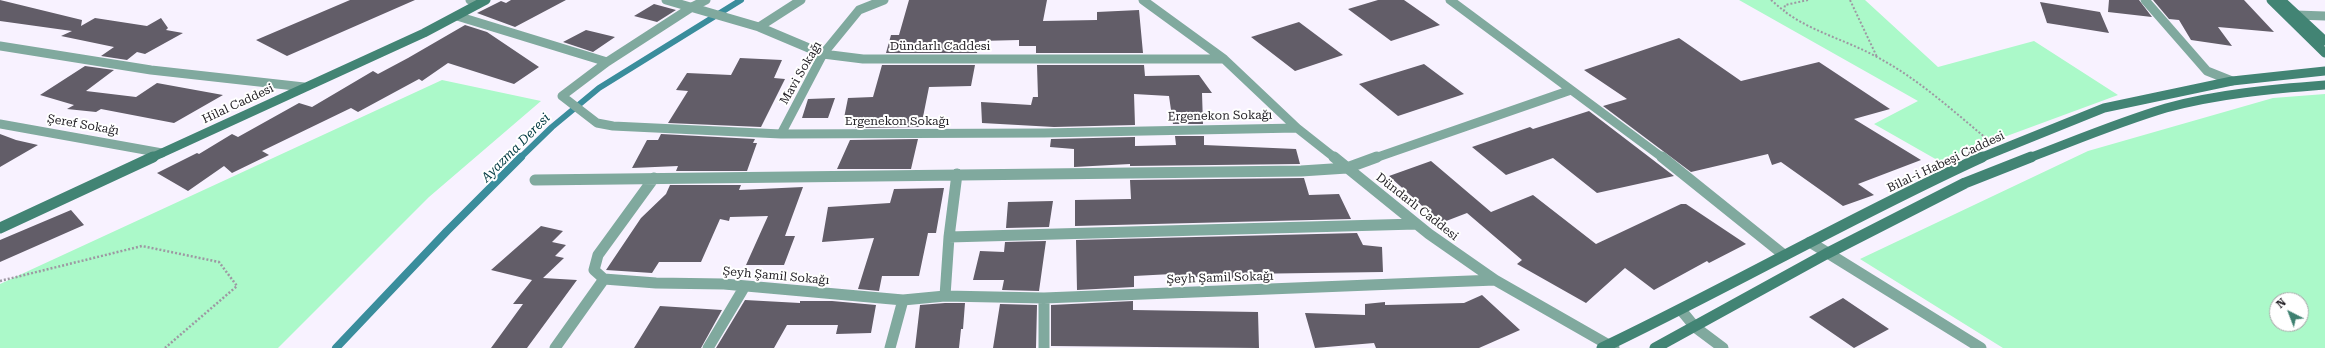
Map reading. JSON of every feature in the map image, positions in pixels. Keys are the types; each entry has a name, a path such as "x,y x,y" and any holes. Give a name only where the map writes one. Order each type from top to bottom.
{"street":[{"name":"Dündarlı Caddesi","path":"666,0 759,27 823,54 863,59 1224,58"},
{"name":"Ergenekon Sokağı","path":"706,0 692,7 607,62 562,96 597,123 781,134 1044,133 1297,128"},
{"path":"759,27 801,0"},
{"name":"Mavi Sokağı","path":"781,134 823,54 859,10 884,0"},
{"name":"Dündarlı Caddesi","path":"1143,0 1224,58 1297,128 1416,224 1495,280 1608,347"},
{"path":"1450,0 1691,179 1784,255"},
{"path":"2145,0 2207,71 2232,81"},
{"path":"2271,0 2325,53"},
{"path":"2281,0 2325,41"},
{"name":"Hilal Caddesi","path":"0,228 457,16 478,1"},
{"path":"2296,15 2325,16"},
{"path":"457,16 607,62"},
{"path":"0,46 150,70 304,87"},
{"name":"Bilal-i Habeşi Caddesi","path":"1608,347 1784,255 2003,148 2104,108 2232,81 2325,71"},
{"path":"1655,348 1696,327 1826,254 1965,183 2118,124 2167,108 2260,90 2325,85"},
{"path":"535,180 1301,171 1347,168 1571,90"},
{"name":"Şeref Sokağı","path":"0,124 162,153"},
{"path":"945,296 949,237 957,174"},
{"path":"555,348 604,279 594,270 598,255 654,178"},
{"path":"949,237 1416,224"},
{"path":"1810,242 1826,254 1981,348"},
{"name":"Şeyh Şamil Sokağı","path":"604,279 656,283 745,286 903,300 945,296 1044,298 1495,280"},
{"path":"708,348 745,286"},
{"path":"1044,298 1044,348"},
{"path":"890,348 903,300"},
{"path":"1681,310 1696,327 1723,348"}],"path":[{"path":"1771,0 1793,18 1820,33 1877,57 1933,94 1992,143 2003,148"},
{"path":"1784,11 1785,5 1808,0"},
{"path":"1850,0 1865,35 1877,57"},
{"path":"0,281 142,246 219,262 237,286 165,348"}],"green space":[{"path":"1739,0 1865,0 1938,67 2034,41 2118,95 1939,161 1874,124 1918,101"},
{"path":"442,80 541,101 429,197 278,348 0,348 0,284"},
{"path":"2325,94 2325,348 2003,348 1860,259 2088,151 2273,98"}],"building":[{"path":"0,0 82,20 81,26 95,18 147,26 161,18 168,28 166,30 183,33 145,54 137,52 127,60 101,56 114,47 61,36 72,31 0,21"},
{"path":"350,0 415,0 287,56 256,40"},
{"path":"511,0 566,0 515,27 477,13 501,1 506,3"},
{"path":"909,0 1047,0 1043,21 1097,20 1097,12 1139,10 1143,53 1036,53 1036,46 1019,46 1019,40 979,41 977,53 886,53 891,35 899,35"},
{"path":"1378,0 1404,0 1440,25 1391,41 1348,9"},
{"path":"2109,0 2139,0 2152,17 2108,12"},
{"path":"2153,0 2244,0 2274,32 2218,27 2232,46 2191,40 2179,20 2169,19"},
{"path":"2040,2 2100,12 2109,33 2047,23"},
{"path":"654,4 676,10 657,22 634,16"},
{"path":"1299,22 1343,55 1295,71 1251,37"},
{"path":"465,25 487,32 539,67 514,84 448,63 422,81 419,79 358,112 351,108 262,151 269,155 232,173 224,166 188,191 157,173 197,153 199,154 232,134 238,137 299,103 312,107 373,71 378,74"},
{"path":"586,30 615,37 593,52 563,42"},
{"path":"1679,38 1741,81 1819,62 1890,109 1854,119 1921,160 1858,184 1874,195 1843,206 1781,162 1772,165 1768,154 1691,172 1603,106 1627,99 1584,70"},
{"path":"740,58 782,60 774,78 785,79 761,127 668,123 688,91 676,90 687,73 731,75"},
{"path":"1424,64 1464,94 1398,116 1359,84"},
{"path":"882,65 975,65 971,86 929,87 921,127 855,128 858,119 844,118 848,98 873,97"},
{"path":"1037,65 1144,65 1145,76 1199,75 1212,93 1202,93 1203,124 1173,124 1169,96 1134,94 1135,125 1054,127 982,123 981,102 1031,105 1033,97 1038,97"},
{"path":"85,66 114,70 86,91 136,97 157,83 223,95 174,123 101,109 96,112 67,109 74,105 40,95"},
{"path":"835,98 828,118 802,118 808,99"},
{"path":"1589,111 1674,176 1597,193 1553,158 1506,175 1472,147 1530,127 1533,129"},
{"path":"0,134 16,140 38,145 0,167"},
{"path":"661,134 755,139 753,143 757,143 747,171 676,171 678,166 632,168 647,140 658,140"},
{"path":"1175,136 1204,136 1204,145 1296,149 1300,164 1130,166 1130,164 1074,167 1074,149 1050,147 1051,139 1135,137 1135,146 1176,145"},
{"path":"918,139 911,169 837,169 850,140"},
{"path":"1431,161 1491,212 1533,195 1596,244 1681,204 1686,204 1746,244 1709,263 1707,261 1654,290 1625,268 1586,303 1517,264 1522,260 1467,213 1441,223 1389,176"},
{"path":"1304,178 1309,195 1339,194 1351,219 1075,226 1075,200 1131,199 1130,180"},
{"path":"670,185 741,185 739,190 803,187 785,236 795,236 784,265 746,265 768,216 730,217 729,221 720,219 701,262 659,262 652,273 606,270 641,218 666,194"},
{"path":"944,188 936,233 928,233 919,276 882,276 879,291 858,289 874,238 822,242 828,207 890,203 894,189"},
{"path":"1053,201 1049,227 1006,228 1008,202"},
{"path":"71,210 84,225 0,262 0,240"},
{"path":"541,226 563,231 552,242 566,245 555,256 564,258 543,278 577,280 527,348 491,348 523,304 513,304 532,280 491,270"},
{"path":"1357,233 1363,245 1382,247 1383,272 1240,274 1240,279 1173,276 1172,274 1134,276 1134,287 1077,290 1076,240"},
{"path":"1046,241 1039,291 1002,290 1004,280 973,280 980,251 1004,252 1005,242"},
{"path":"1482,295 1520,330 1479,348 1376,348 1374,343 1315,348 1305,313 1365,315 1365,304 1385,302 1385,305 1464,303"},
{"path":"1843,298 1889,329 1854,348 1809,317"},
{"path":"745,300 800,303 800,301 832,301 876,305 871,333 836,334 838,325 787,325 774,348 716,348"},
{"path":"1133,301 1133,310 1258,312 1259,348 1051,346 1051,305"},
{"path":"965,303 963,329 961,329 959,348 915,348 920,305"},
{"path":"1000,304 1037,305 1036,348 993,348"},
{"path":"660,306 722,310 701,348 634,348"}],"waterway":[{"name":"Ayazma Deresi","path":"520,158 552,127 599,88 741,0"},
{"name":"Ayazma Deresi","path":"336,348 447,231 520,158"}]}
